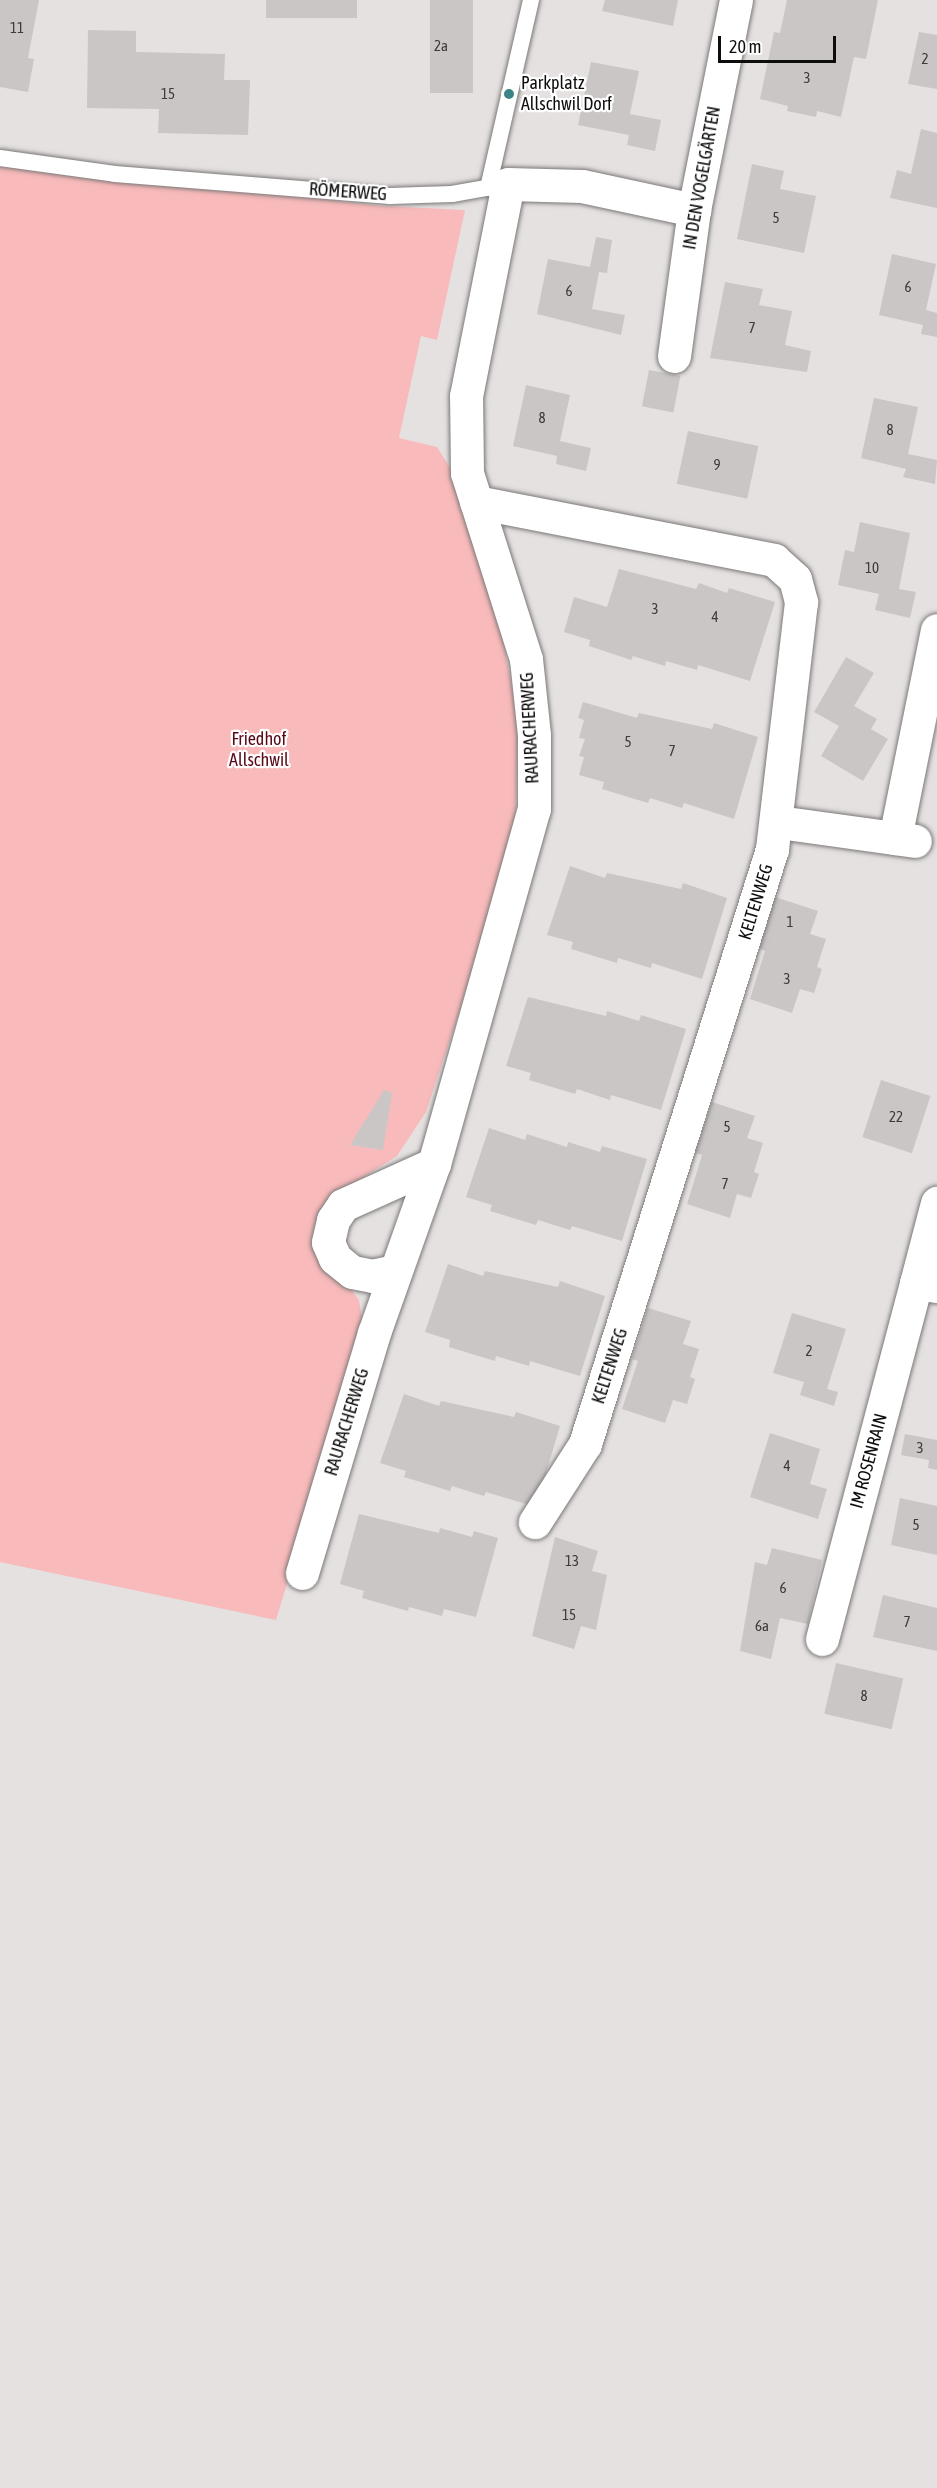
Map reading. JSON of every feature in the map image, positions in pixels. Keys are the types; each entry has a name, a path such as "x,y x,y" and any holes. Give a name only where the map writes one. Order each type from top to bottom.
{"street":[{"name":"IN DEN VOGELGÄRTEN","path":"674,356 694,210 736,0"},
{"name":"RÖMERWEG","path":"498,186 582,186 694,210"},
{"name":"RAURACHERWEG","path":"302,1573 394,1271 434,1164 534,808 534,735 526,659 467,473 466,396 498,186"},
{"name":"KELTENWEG","path":"476,502 774,560 795,579 801,602 772,849 585,1444 536,1522"},
{"path":"793,825 906,840 937,630"},
{"path":"394,1271 373,1276 352,1272 335,1258 328,1242 333,1220 343,1205 434,1164"},
{"name":"IM ROSENRAIN","path":"822,1639 926,1284 937,1203"}],"lane":[{"path":"498,186 531,0"},
{"name":"RÖMERWEG","path":"0,158 115,174 390,196 452,194 498,186"}],"green space":[{"name":"Friedhof Allschwil","path":"0,161 382,206 465,210 437,340 421,336 399,438 437,447 449,466 499,619 518,719 515,827 504,877 426,1112 397,1156 332,1197 315,1223 316,1244 359,1300 362,1319 323,1466 276,1620 0,1562"}],"building":[{"path":"0,0 39,0 28,58 34,59 28,92 0,87"},
{"path":"266,0 357,0 357,18 266,18"},
{"path":"430,0 473,0 473,93 430,93"},
{"path":"605,0 678,0 673,26 602,11"},
{"path":"787,0 878,0 866,59 854,57 841,117 817,111 816,117 787,111 788,106 760,99 774,32 780,33"},
{"path":"88,30 136,31 136,52 225,54 224,80 250,80 248,135 158,133 159,109 87,108"},
{"path":"919,32 937,35 937,89 908,84"},
{"path":"591,62 639,71 630,114 661,120 655,151 627,145 629,135 578,125"},
{"path":"921,129 937,133 937,208 890,198 897,170 911,174"},
{"path":"752,164 784,171 780,189 816,196 804,253 737,239"},
{"path":"596,237 612,240 607,273 599,272 592,309 625,315 621,335 537,314 548,259 590,267"},
{"path":"892,254 936,264 926,310 937,313 937,337 921,334 923,325 879,315"},
{"path":"725,282 763,289 759,305 792,311 785,345 811,351 807,372 710,358"},
{"path":"649,370 680,376 673,412 642,406"},
{"path":"526,385 570,395 560,441 591,448 586,471 556,464 557,456 513,446"},
{"path":"874,398 918,407 908,454 937,460 935,484 903,477 906,469 861,458"},
{"path":"688,431 758,446 747,499 677,484"},
{"path":"860,522 910,533 899,589 916,592 910,618 875,610 879,594 838,585 845,550 854,552"},
{"path":"619,569 696,589 699,583 727,593 729,588 775,602 750,681 698,665 697,670 666,661 665,666 633,656 631,660 589,646 590,640 564,632 574,597 607,607"},
{"path":"846,657 874,673 854,706 877,719 871,729 888,739 863,781 821,756 839,726 814,712"},
{"path":"583,702 637,718 639,713 712,729 714,723 758,737 734,819 684,803 682,808 650,798 648,803 602,789 604,782 579,775 584,757 579,756 585,739 579,738 584,720 578,718"},
{"path":"570,866 605,878 607,873 681,889 683,883 727,898 702,979 652,963 651,968 618,958 617,963 571,949 573,942 547,935"},
{"path":"775,897 818,911 810,934 826,939 817,967 822,969 814,993 800,989 792,1013 750,999 765,951 759,948"},
{"path":"528,997 606,1016 607,1011 639,1021 641,1015 686,1029 661,1110 611,1095 610,1100 577,1089 575,1094 529,1080 531,1073 506,1066"},
{"path":"881,1080 930,1096 912,1153 862,1137"},
{"path":"384,1090 392,1093 383,1150 350,1145"},
{"path":"712,1102 755,1116 747,1138 763,1143 754,1172 759,1174 751,1198 737,1194 730,1218 687,1204 702,1155 695,1153"},
{"path":"489,1128 525,1140 527,1134 567,1147 568,1142 600,1152 602,1146 647,1159 622,1241 572,1226 570,1230 538,1220 536,1225 490,1211 492,1205 466,1197"},
{"path":"448,1264 483,1276 485,1271 558,1287 560,1281 605,1296 580,1376 530,1361 529,1366 496,1356 495,1361 449,1347 450,1340 425,1332"},
{"path":"648,1308 691,1321 683,1344 699,1349 690,1377 695,1379 687,1404 673,1400 665,1423 622,1409 638,1361 632,1359"},
{"path":"792,1313 846,1329 827,1389 838,1392 834,1406 800,1395 804,1382 773,1373"},
{"path":"404,1394 439,1406 441,1401 514,1417 516,1412 560,1426 536,1507 486,1492 484,1496 452,1486 450,1491 404,1477 406,1471 380,1463"},
{"path":"770,1433 820,1449 810,1484 827,1489 818,1519 750,1497"},
{"path":"905,1434 937,1440 937,1470 928,1468 929,1460 901,1455"},
{"path":"900,1498 937,1506 937,1555 891,1545"},
{"path":"359,1514 439,1533 440,1528 472,1537 474,1531 498,1538 476,1617 444,1609 442,1616 409,1607 408,1611 362,1598 364,1591 340,1584"},
{"path":"555,1537 598,1551 592,1571 607,1575 596,1630 581,1626 574,1649 532,1636"},
{"path":"772,1548 822,1560 808,1624 780,1618 771,1659 740,1651 755,1562 767,1565"},
{"path":"883,1595 937,1608 937,1651 873,1637"},
{"path":"836,1663 903,1679 892,1729 824,1714"}],"place":[{"name":"Parkplatz Allschwil Dorf","path":"509,94"}]}
